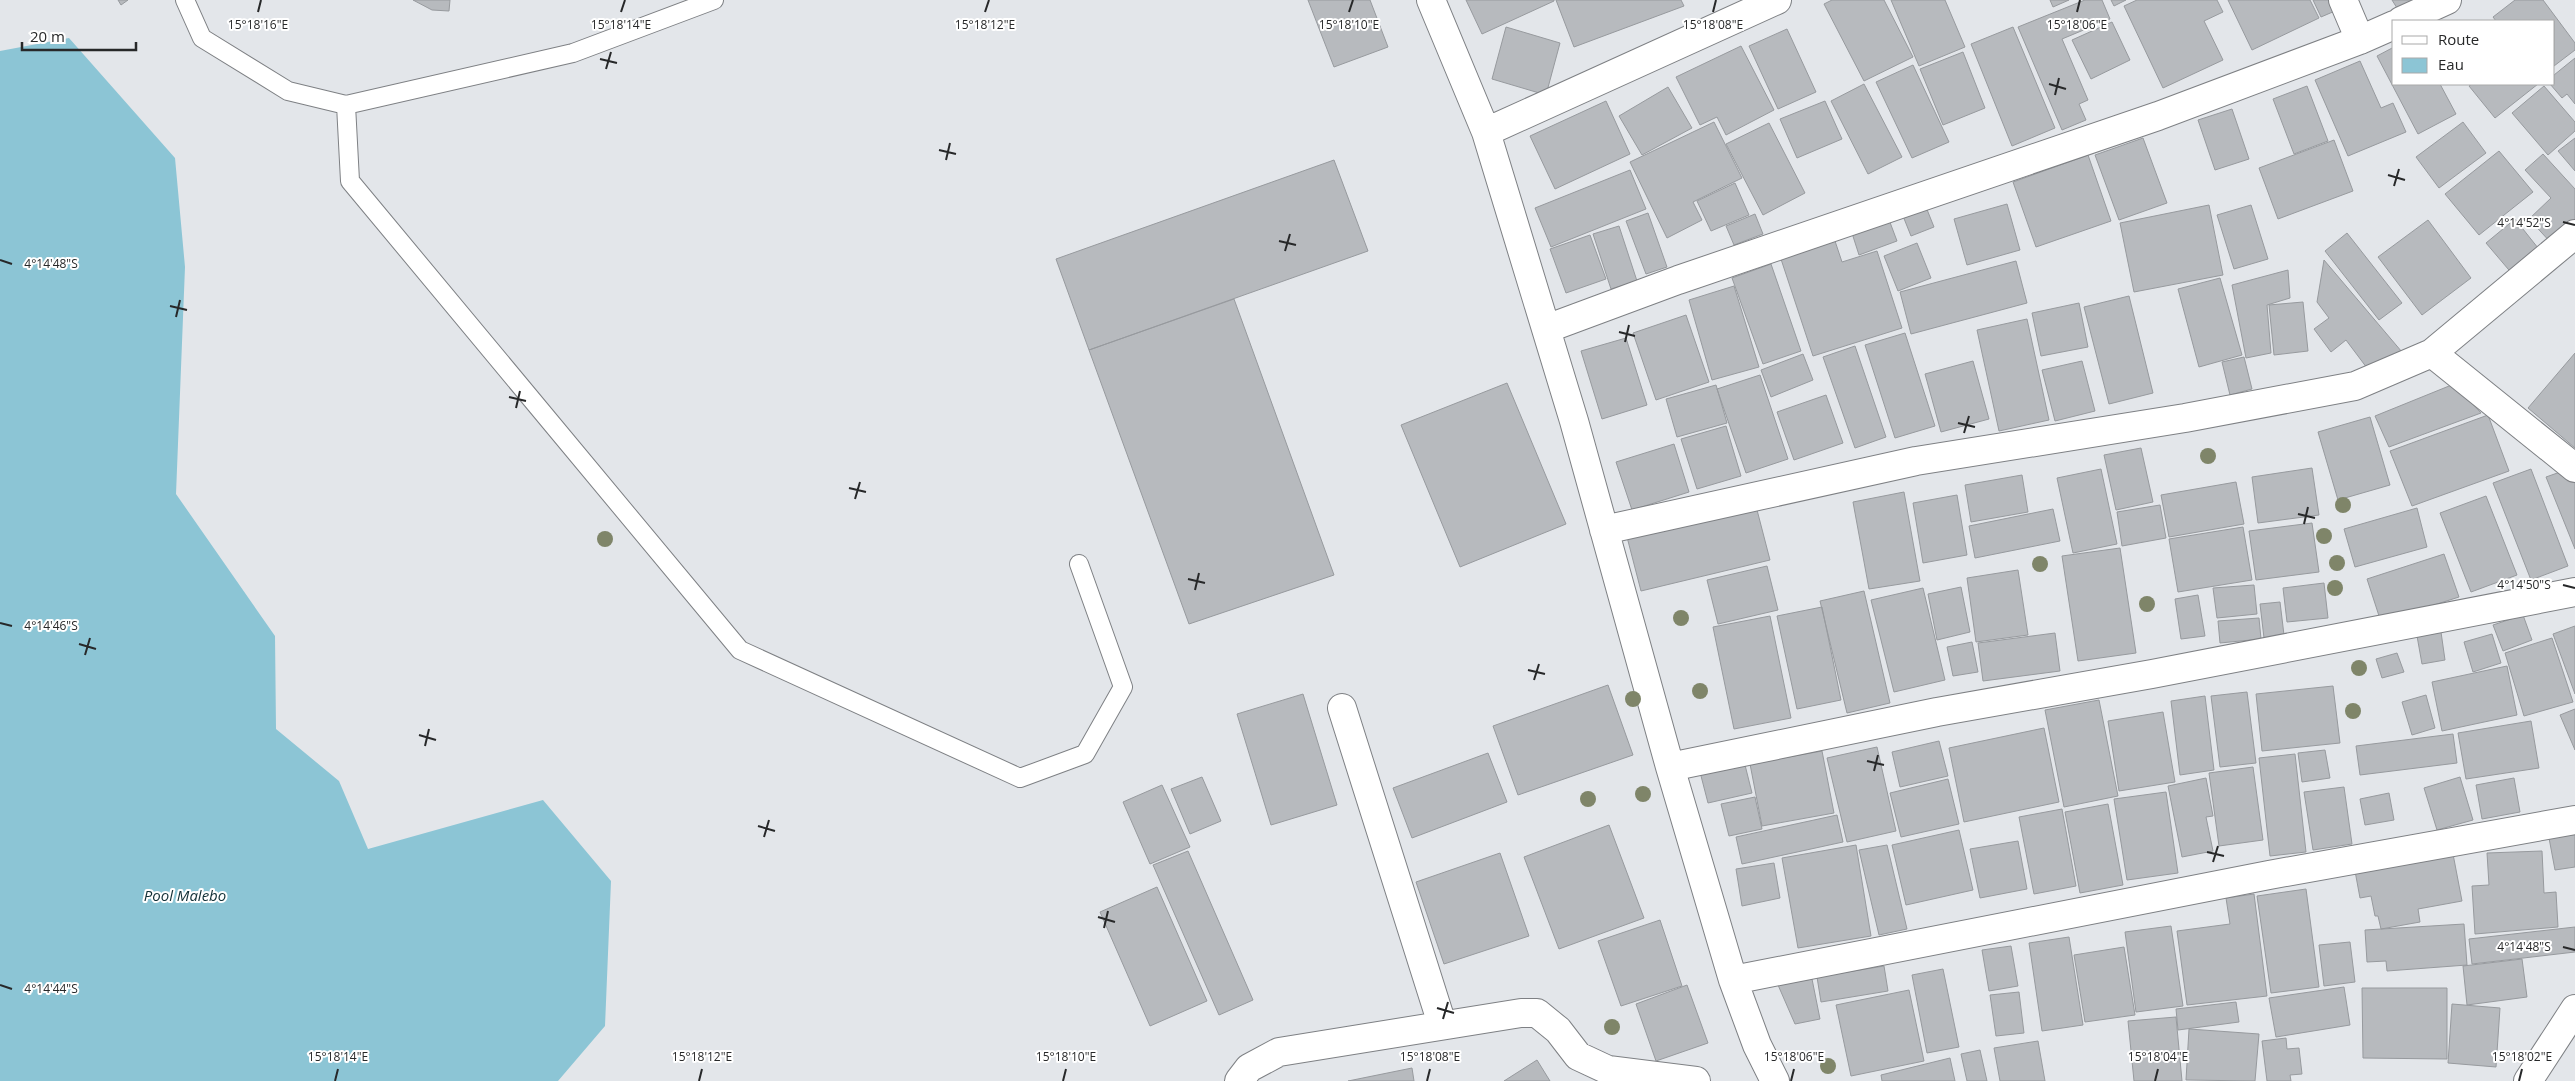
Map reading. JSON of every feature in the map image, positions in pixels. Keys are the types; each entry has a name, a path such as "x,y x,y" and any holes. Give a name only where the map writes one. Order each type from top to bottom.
{"street":[{"path":"1430,0 1486,132 1546,329 1732,980 1757,1045 1775,1081"},
{"path":"1486,132 1777,0"},
{"path":"2343,0 2360,40"},
{"path":"2403,20 2447,0"},
{"path":"1546,329 1678,280 2158,116 2360,40 2392,26"},
{"path":"1604,530 1916,461 2185,418 2355,386 2432,353 2575,234"},
{"path":"2432,353 2575,468"},
{"path":"1670,767 1937,712 2248,656 2575,592"},
{"path":"1342,708 1442,1024"},
{"path":"1732,980 1987,932 2269,875 2575,820"},
{"path":"2528,1081 2575,1009"},
{"path":"1239,1081 1249,1068 1280,1052 1507,1014 1537,1013 1558,1030 1578,1056 1608,1070 1696,1081"}],"lane":[{"path":"185,0 202,38 288,91 346,105 572,53 714,0"},
{"path":"346,105 350,181 740,650 1020,778 1085,754 1123,687 1079,564"}],"water":[{"name":"Pool Malebo","path":"69,38 175,158 185,267 176,494 275,636 276,729 339,781 368,849 543,800 611,881 605,1026 558,1081 0,1081 0,51"}],"building":[{"path":"118,0 128,0 121,5"},
{"path":"413,0 450,0 449,11 432,10"},
{"path":"1308,0 1370,0 1388,47 1334,67"},
{"path":"1466,0 1554,0 1554,1 1482,34"},
{"path":"1556,0 1681,0 1684,6 1574,47"},
{"path":"1832,0 1884,0 1913,57 1864,81 1824,4"},
{"path":"1891,0 1945,0 1965,47 1919,66"},
{"path":"2050,0 2069,0 2053,7"},
{"path":"2085,0 2102,0 2110,19 2062,39 2088,100 2079,104 2086,120 2062,130 2018,27"},
{"path":"2111,0 2126,0 2114,6"},
{"path":"2137,0 2217,0 2223,12 2204,21 2223,60 2163,88 2124,6"},
{"path":"2228,0 2310,0 2319,18 2252,50"},
{"path":"2313,0 2339,0 2342,8 2321,17"},
{"path":"2392,0 2428,0 2402,16"},
{"path":"2515,0 2543,0 2575,43 2575,50 2555,65 2555,20 2495,20 2493,17"},
{"path":"2112,22 2130,60 2091,79 2072,40"},
{"path":"1506,27 1560,43 1546,95 1492,79"},
{"path":"2013,27 2055,128 2012,146 1971,44"},
{"path":"1787,29 1816,92 1778,109 1749,46"},
{"path":"1741,46 1774,110 1726,135 1717,117 1700,125 1676,77"},
{"path":"2392,48 2392,85 2377,56"},
{"path":"1963,52 1985,108 1943,125 1920,69"},
{"path":"2575,58 2575,104 2567,94 2562,98 2551,85 2555,85 2555,74"},
{"path":"2360,61 2381,108 2393,103 2406,132 2348,156 2315,80"},
{"path":"1913,65 1949,142 1912,158 1876,82"},
{"path":"1864,84 1902,157 1868,174 1831,101"},
{"path":"2392,85 2441,85 2456,114 2418,134"},
{"path":"2470,85 2537,85 2495,118 2469,86"},
{"path":"2307,86 2328,141 2294,154 2273,99"},
{"path":"2544,86 2575,122 2575,131 2548,155 2512,113"},
{"path":"1668,87 1692,128 1642,155 1619,116"},
{"path":"1606,101 1630,154 1555,189 1530,136"},
{"path":"1825,101 1842,139 1797,158 1780,119"},
{"path":"2232,109 2249,159 2215,170 2198,120"},
{"path":"1714,122 1742,178 1693,202 1702,220 1667,238 1630,162"},
{"path":"2463,122 2486,153 2439,188 2416,157"},
{"path":"1769,123 1805,193 1763,215 1726,144"},
{"path":"2143,138 2167,203 2119,220 2095,155"},
{"path":"2575,138 2575,171 2558,151"},
{"path":"2334,140 2353,191 2278,219 2259,168"},
{"path":"2499,151 2533,192 2479,235 2445,194"},
{"path":"2543,154 2575,189 2575,224 2553,245 2529,219 2551,198 2525,170"},
{"path":"2088,155 2111,221 2036,247 2013,182"},
{"path":"1334,160 1368,251 1089,350 1056,259"},
{"path":"1630,170 1646,209 1551,247 1535,208"},
{"path":"1735,183 1749,215 1711,231 1697,201"},
{"path":"2007,204 2020,250 1967,265 1954,219"},
{"path":"2209,205 2223,275 2134,292 2120,223"},
{"path":"2251,205 2268,259 2234,269 2217,215"},
{"path":"1926,207 1934,227 1911,236 1903,216"},
{"path":"1648,213 1667,267 1646,274 1626,221"},
{"path":"1755,214 1763,234 1734,245 1726,226"},
{"path":"1888,217 1897,241 1859,255 1851,230"},
{"path":"2515,219 2542,253 2514,276 2486,243"},
{"path":"2428,220 2471,278 2422,315 2378,257"},
{"path":"1619,226 1637,281 1611,289 1593,234"},
{"path":"1832,232 1842,262 1877,251 1902,328 1813,356 1778,250"},
{"path":"2347,233 2402,303 2379,320 2325,251"},
{"path":"1590,235 1606,279 1566,293 1550,249"},
{"path":"1917,243 1931,278 1898,291 1884,256"},
{"path":"2324,260 2402,352 2373,376 2346,340 2331,352 2314,329 2329,318 2317,302"},
{"path":"2016,261 2027,303 1911,334 1900,292"},
{"path":"1771,264 1801,351 1763,364 1732,278"},
{"path":"2288,270 2290,298 2267,305 2271,353 2246,358 2232,285"},
{"path":"2220,278 2242,355 2199,367 2178,289"},
{"path":"1734,286 1759,367 1712,380 1689,300"},
{"path":"2129,296 2153,393 2109,404 2084,307"},
{"path":"1234,299 1334,575 1189,624 1089,350"},
{"path":"2303,302 2308,351 2274,355 2269,305"},
{"path":"2079,303 2088,347 2041,356 2032,313"},
{"path":"1686,315 1709,382 1656,400 1633,333"},
{"path":"2027,319 2049,420 1999,431 1977,330"},
{"path":"1905,333 1935,426 1895,438 1865,345"},
{"path":"1626,338 1647,405 1602,419 1581,351"},
{"path":"1855,346 1886,437 1855,448 1823,357"},
{"path":"2575,353 2575,448 2528,408"},
{"path":"1803,354 1813,380 1771,397 1761,370"},
{"path":"2244,357 2252,389 2230,395 2222,362"},
{"path":"1973,361 1989,419 1941,432 1925,374"},
{"path":"2082,361 2095,411 2055,421 2042,370"},
{"path":"1760,375 1788,459 1746,473 1717,389"},
{"path":"1507,383 1566,524 1460,567 1401,425"},
{"path":"2454,384 2481,413 2389,447 2375,416"},
{"path":"1716,385 1727,423 1677,437 1666,399"},
{"path":"1826,395 1843,443 1794,460 1777,412"},
{"path":"2488,415 2509,471 2412,506 2390,451"},
{"path":"2370,417 2390,485 2338,500 2318,432"},
{"path":"1726,426 1741,476 1697,489 1681,439"},
{"path":"1674,444 1689,492 1632,510 1616,462"},
{"path":"2141,448 2153,502 2116,510 2104,455"},
{"path":"2312,468 2319,515 2258,523 2252,477"},
{"path":"2101,469 2117,544 2073,553 2057,478"},
{"path":"2531,469 2568,566 2531,580 2493,483"},
{"path":"2563,471 2575,483 2575,549 2546,477"},
{"path":"2022,475 2028,512 1971,522 1965,485"},
{"path":"2236,482 2244,524 2169,537 2161,495"},
{"path":"1904,492 1920,581 1869,589 1853,502"},
{"path":"1957,495 1967,555 1923,563 1913,503"},
{"path":"2486,496 2517,575 2471,592 2440,513"},
{"path":"2160,505 2166,538 2122,546 2117,512"},
{"path":"1756,506 1770,560 1641,591 1627,537"},
{"path":"2417,508 2427,547 2355,567 2344,529"},
{"path":"2053,509 2060,541 1975,558 1969,526"},
{"path":"2312,523 2319,572 2256,580 2249,531"},
{"path":"2243,527 2252,580 2178,592 2169,539"},
{"path":"2120,548 2136,653 2078,661 2062,556"},
{"path":"2444,554 2459,597 2381,622 2367,579"},
{"path":"1767,566 1778,610 1718,624 1707,580"},
{"path":"2018,570 2028,635 1976,642 1967,578"},
{"path":"2324,583 2328,618 2287,622 2283,588"},
{"path":"2254,585 2257,614 2217,618 2213,588"},
{"path":"1961,587 1970,632 1937,640 1928,594"},
{"path":"1923,588 1945,680 1894,692 1871,600"},
{"path":"1864,591 1890,703 1847,713 1820,601"},
{"path":"2198,595 2205,636 2181,639 2175,599"},
{"path":"2280,602 2284,635 2264,638 2260,604"},
{"path":"1822,607 1841,700 1797,709 1777,616"},
{"path":"2523,615 2532,640 2503,651 2493,625"},
{"path":"1770,616 1791,718 1734,729 1713,627"},
{"path":"2259,618 2261,639 2220,643 2218,621"},
{"path":"2575,626 2575,694 2553,634"},
{"path":"2441,632 2445,660 2422,664 2417,636"},
{"path":"2055,633 2060,671 1983,681 1978,643"},
{"path":"2492,634 2501,663 2473,672 2464,642"},
{"path":"2552,638 2573,702 2524,716 2505,653"},
{"path":"1972,642 1978,672 1953,676 1947,647"},
{"path":"2397,653 2404,672 2382,678 2376,659"},
{"path":"2507,666 2517,715 2442,731 2432,682"},
{"path":"1608,685 1633,755 1518,795 1493,726"},
{"path":"2333,686 2340,743 2262,751 2256,694"},
{"path":"2247,692 2256,763 2220,767 2211,696"},
{"path":"1303,694 1337,805 1271,825 1237,714"},
{"path":"2426,695 2435,728 2412,735 2402,702"},
{"path":"2205,696 2214,770 2180,775 2171,701"},
{"path":"2099,700 2118,796 2064,807 2045,710"},
{"path":"2575,709 2575,750 2560,715"},
{"path":"2163,712 2175,782 2119,791 2108,721"},
{"path":"2531,721 2539,768 2466,779 2458,733"},
{"path":"2044,728 2059,802 1964,822 1949,748"},
{"path":"2453,734 2457,763 2360,775 2356,746"},
{"path":"1939,741 1948,776 1900,787 1892,752"},
{"path":"1877,747 1896,831 1847,842 1827,758"},
{"path":"2325,750 2330,778 2302,782 2298,753"},
{"path":"1822,751 1834,813 1762,826 1750,764"},
{"path":"1488,753 1507,802 1412,838 1393,788"},
{"path":"2295,754 2306,852 2270,856 2259,758"},
{"path":"1744,761 1752,793 1708,803 1700,772"},
{"path":"2253,767 2263,840 2219,846 2209,773"},
{"path":"1202,777 1221,821 1190,834 1171,789"},
{"path":"2460,777 2473,820 2437,830 2424,788"},
{"path":"2206,778 2213,816 2206,817 2213,851 2182,857 2168,786"},
{"path":"2514,778 2520,812 2482,819 2476,785"},
{"path":"1948,779 1959,824 1901,837 1890,793"},
{"path":"1162,785 1190,847 1150,864 1123,802"},
{"path":"2344,787 2352,844 2313,850 2304,792"},
{"path":"2166,792 2178,873 2127,880 2114,799"},
{"path":"2389,793 2394,820 2365,825 2360,799"},
{"path":"1755,797 1762,829 1729,836 1721,804"},
{"path":"2108,804 2123,885 2080,893 2065,812"},
{"path":"2062,809 2076,886 2034,894 2019,817"},
{"path":"1837,815 1843,842 1742,864 1736,837"},
{"path":"1609,825 1644,918 1559,949 1524,857"},
{"path":"1959,830 1973,890 1906,905 1892,845"},
{"path":"2575,834 2575,867 2555,870 2549,838"},
{"path":"2018,841 2027,889 1980,898 1970,849"},
{"path":"1856,845 1871,936 1798,948 1782,858"},
{"path":"1887,845 1907,929 1879,935 1859,850"},
{"path":"1188,851 1253,1000 1219,1015 1153,865"},
{"path":"2542,851 2544,893 2556,892 2558,927 2475,934 2472,886 2489,885 2487,853"},
{"path":"1500,853 1529,936 1444,964 1416,882"},
{"path":"2453,854 2462,901 2418,909 2420,922 2381,929 2378,916 2375,916 2371,896 2360,898 2355,871"},
{"path":"1774,863 1780,898 1742,906 1736,869"},
{"path":"1157,887 1207,1001 1150,1026 1100,912"},
{"path":"2306,889 2319,987 2271,993 2257,896"},
{"path":"2254,894 2267,996 2187,1005 2177,931 2230,924 2226,898"},
{"path":"1660,920 1682,986 1621,1006 1598,941"},
{"path":"2464,924 2467,965 2387,971 2386,961 2367,962 2365,930"},
{"path":"2171,926 2183,1006 2136,1012 2125,932"},
{"path":"2575,927 2575,952 2472,964 2469,939"},
{"path":"2069,937 2083,1025 2042,1031 2029,943"},
{"path":"2350,942 2355,982 2324,986 2319,945"},
{"path":"2011,946 2018,986 1989,991 1982,950"},
{"path":"2124,947 2135,1015 2085,1022 2074,955"},
{"path":"2522,959 2527,997 2467,1005 2463,966"},
{"path":"1884,966 1888,991 1821,1002 1817,977"},
{"path":"1943,969 1959,1047 1927,1053 1912,975"},
{"path":"1812,979 1820,1019 1795,1024 1778,985"},
{"path":"1687,985 1708,1043 1656,1061 1636,1004"},
{"path":"2344,987 2350,1025 2276,1037 2269,998"},
{"path":"2362,988 2447,988 2447,1059 2363,1058"},
{"path":"1909,990 1924,1061 1851,1076 1836,1005"},
{"path":"2019,992 2024,1033 1996,1036 1990,995"},
{"path":"2236,1002 2239,1022 2178,1030 2176,1009"},
{"path":"2452,1004 2500,1008 2496,1067 2448,1063"},
{"path":"2176,1017 2182,1081 2134,1081 2128,1021"},
{"path":"2189,1029 2259,1034 2255,1081 2186,1080"},
{"path":"2286,1038 2287,1049 2299,1048 2302,1074 2290,1075 2291,1081 2267,1081 2262,1041"},
{"path":"2038,1041 2045,1081 2000,1081 1994,1048"},
{"path":"1980,1050 1987,1081 1967,1081 1961,1054"},
{"path":"1950,1058 1955,1081 1882,1081 1881,1075"},
{"path":"1537,1060 1550,1081 1504,1081"},
{"path":"1412,1068 1414,1081 1348,1081"}]}
